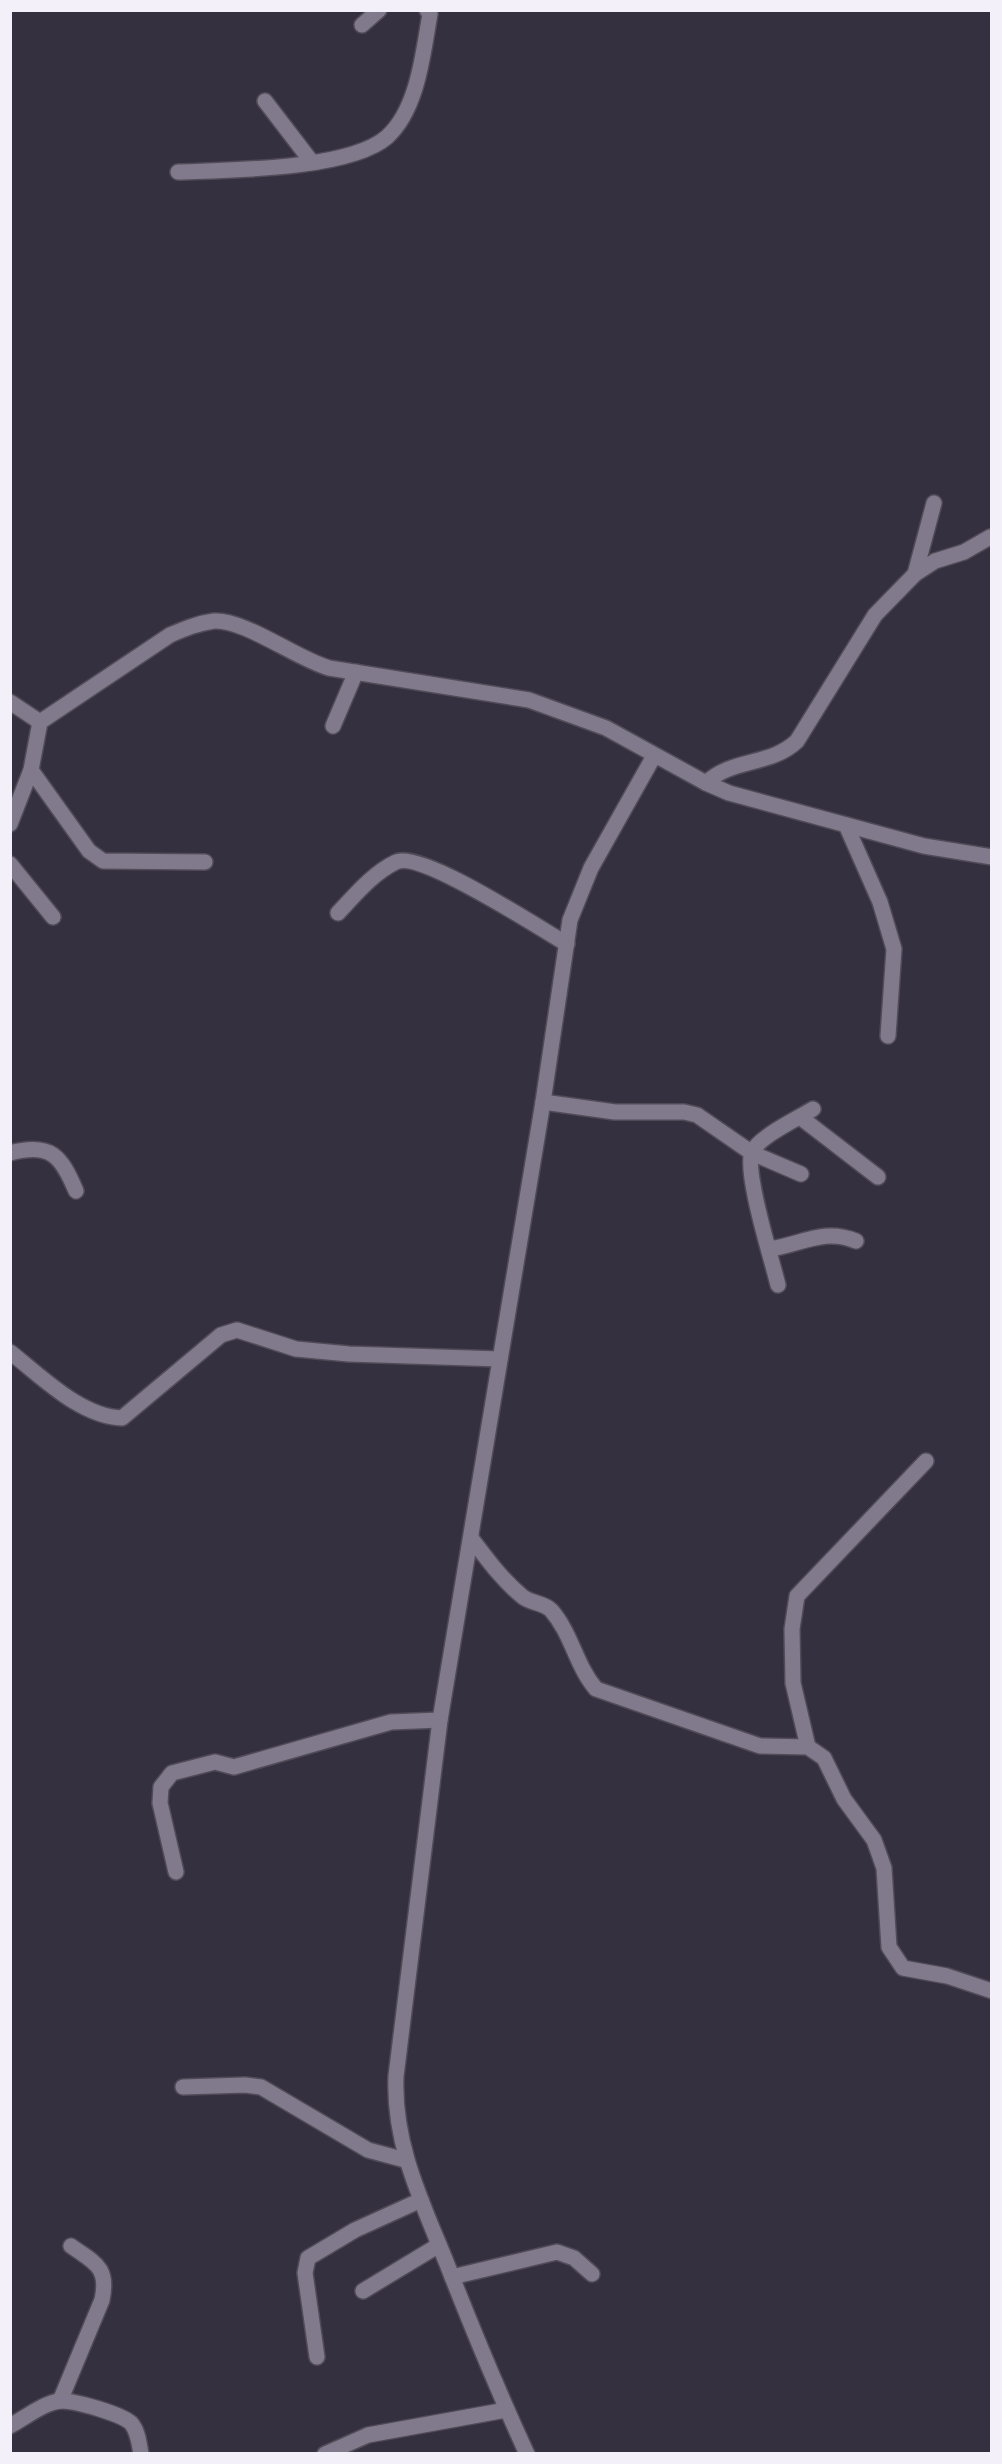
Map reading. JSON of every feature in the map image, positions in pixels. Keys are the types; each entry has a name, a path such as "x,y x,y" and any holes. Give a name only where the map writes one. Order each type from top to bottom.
{"street":[{"path":"362,25 379,10"},
{"path":"178,172 256,169 311,161 365,150 388,136 409,103 420,73 430,14 427,10"},
{"path":"265,101 311,161"},
{"path":"915,574 934,503"},
{"path":"706,783 724,769 788,750 797,741 864,630 915,574 935,561 964,552 990,537"},
{"path":"10,824 31,770 40,722 170,635 191,626 216,621 240,626 310,663 529,699 606,728 654,756 729,793 946,851 992,857"},
{"path":"333,726 356,672"},
{"path":"10,702 40,722"},
{"path":"527,2454 506,2410 405,2160 395,2103 396,2076 440,1720 543,1102 567,944 578,894 654,756"},
{"path":"31,770 89,851 103,861 205,862"},
{"path":"846,825 880,902 894,949 888,1035"},
{"path":"338,913 371,880 398,861 413,860 439,870 567,944"},
{"path":"10,864 53,917"},
{"path":"543,1102 615,1112 684,1112 697,1115 752,1153 801,1174"},
{"path":"778,1285 753,1184 752,1153 761,1141 806,1113 878,1177"},
{"path":"10,1153 29,1149 53,1154 63,1162 76,1191"},
{"path":"770,1249 797,1244 824,1234 841,1235 856,1241"},
{"path":"10,1352 65,1395 105,1417 123,1418 221,1335 237,1330 296,1349 349,1354 500,1359"},
{"path":"808,1747 793,1683 792,1629 797,1596 926,1461"},
{"path":"471,1538 501,1576 525,1599 549,1608 564,1626 584,1675 596,1689 760,1746 808,1747 824,1758 844,1799 874,1840 884,1868 889,1947 903,1968 947,1976 992,1991"},
{"path":"176,1872 160,1803 161,1787 172,1773 215,1762 234,1767 391,1722 440,1720"},
{"path":"183,2087 245,2085 261,2087 368,2150 405,2160"},
{"path":"317,2357 304,2273 308,2258 355,2230 421,2200"},
{"path":"363,2290 439,2245"},
{"path":"60,2401 102,2300 105,2283 99,2266 71,2246"},
{"path":"452,2277 557,2252 574,2258 592,2274"},
{"path":"10,2426 45,2406 60,2401 123,2417 133,2425 141,2454"},
{"path":"325,2454 368,2435 506,2410"}]}
